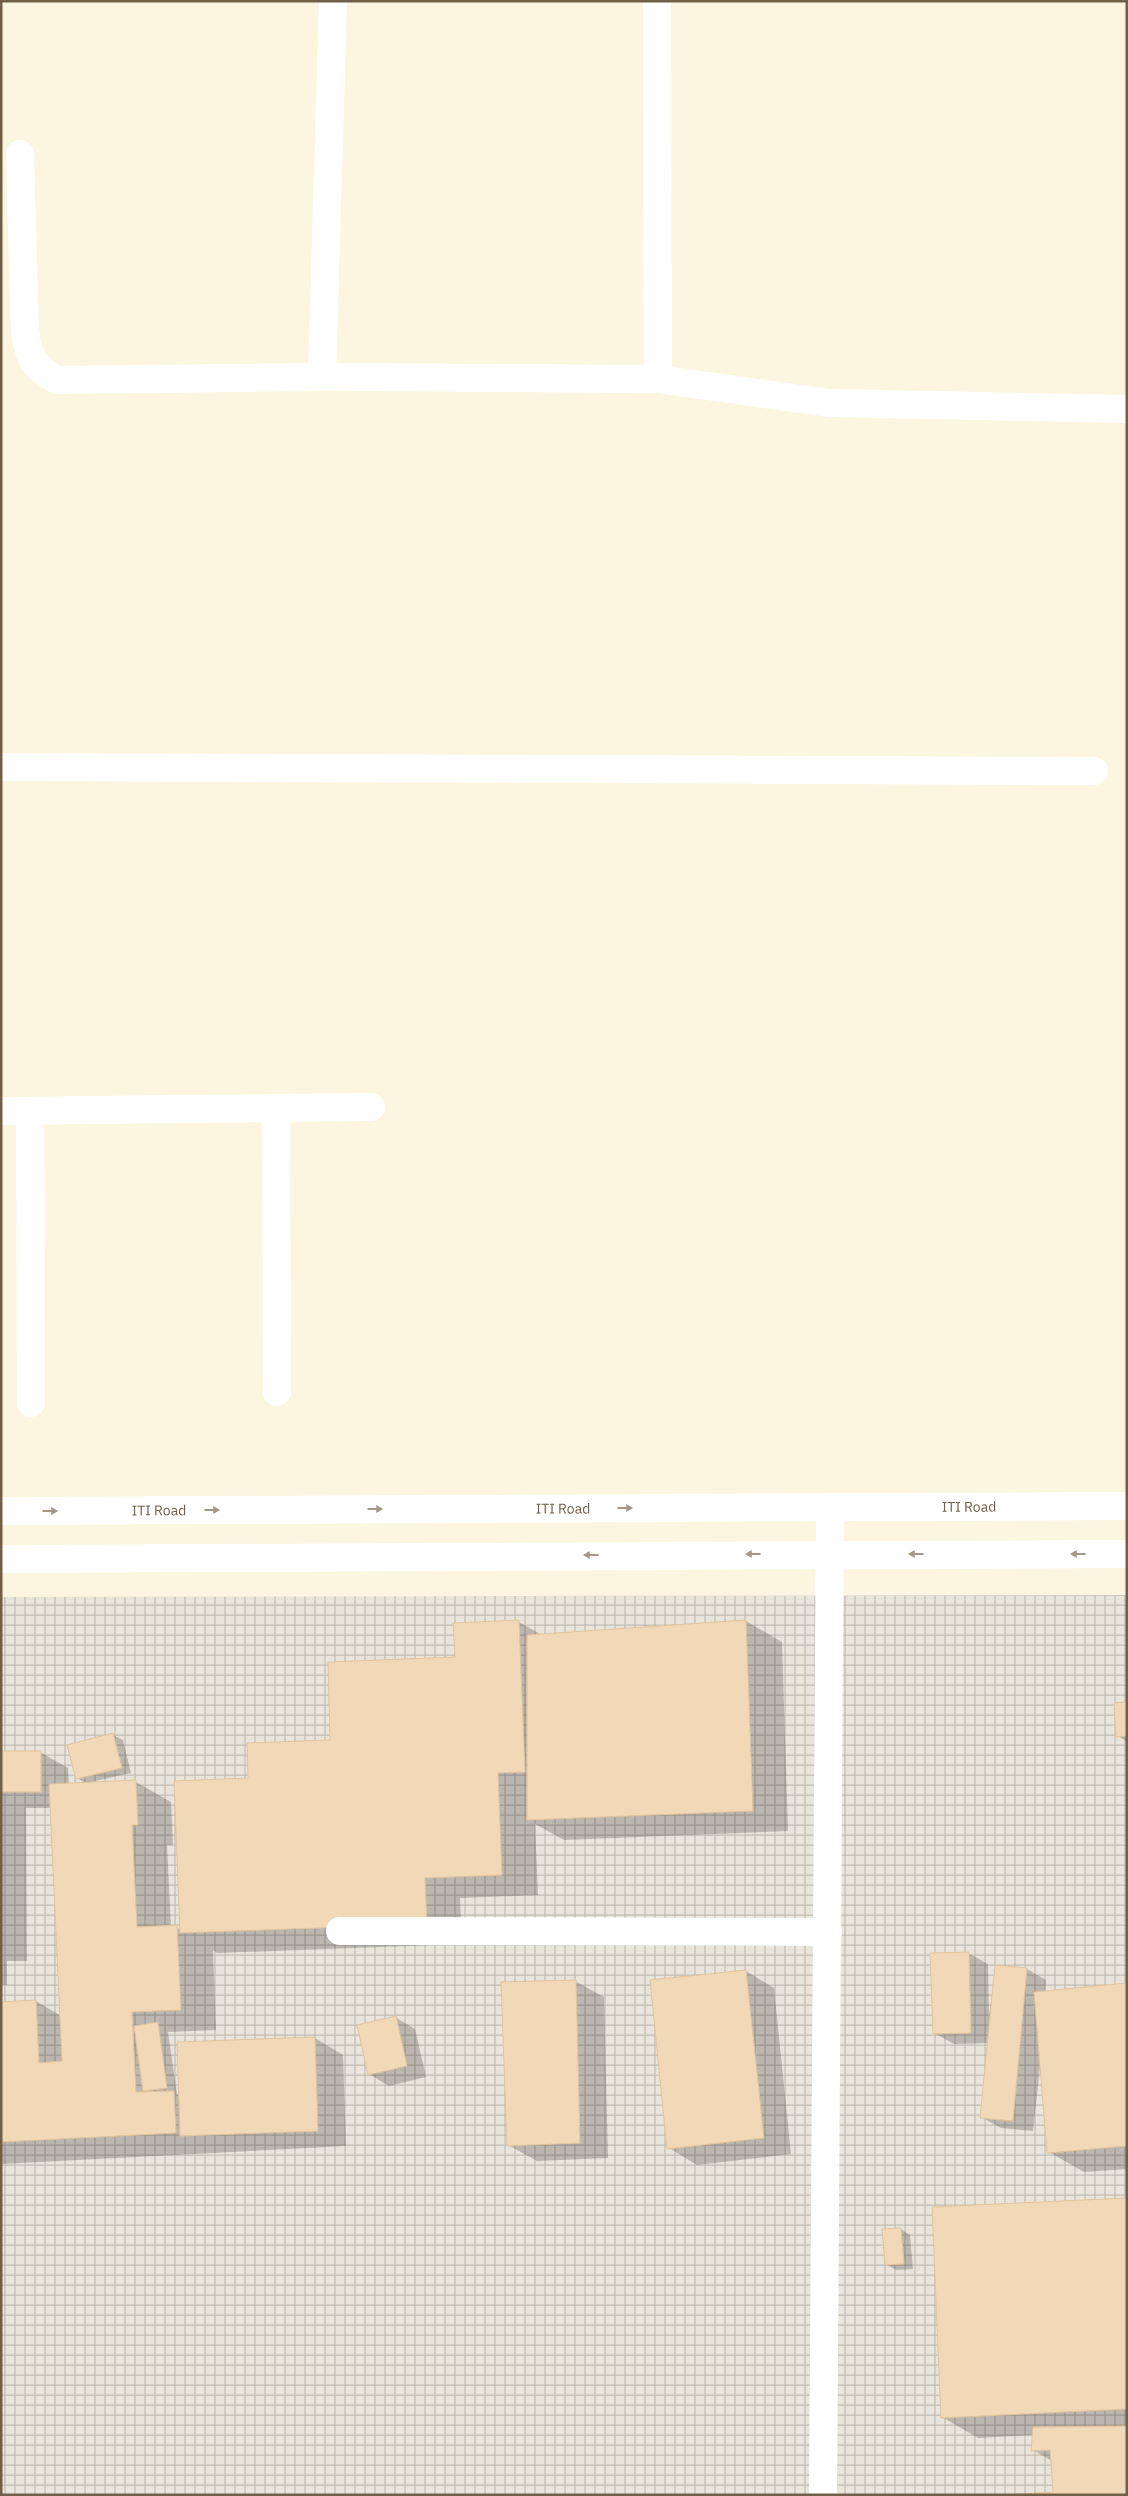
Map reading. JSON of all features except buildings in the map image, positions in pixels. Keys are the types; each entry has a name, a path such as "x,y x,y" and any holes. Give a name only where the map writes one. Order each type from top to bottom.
{"street":[{"path":"322,377 333,1"},
{"path":"656,1 658,379"},
{"path":"20,154 25,334 30,356 40,370 57,380 322,377 658,379 830,403 1127,409"},
{"path":"1,767 1094,771"},
{"path":"1,1111 371,1107"},
{"path":"276,1108 277,1392"},
{"path":"30,1110 31,1403"},
{"name":"ITI Road","path":"1,1511 1127,1506"},
{"path":"823,2495 830,1507"},
{"path":"1,1559 1127,1554"},
{"path":"340,1931 828,1932"}],"shaded area":[{"path":"1127,1595 1127,2495 1,2495 1,1597"}]}
